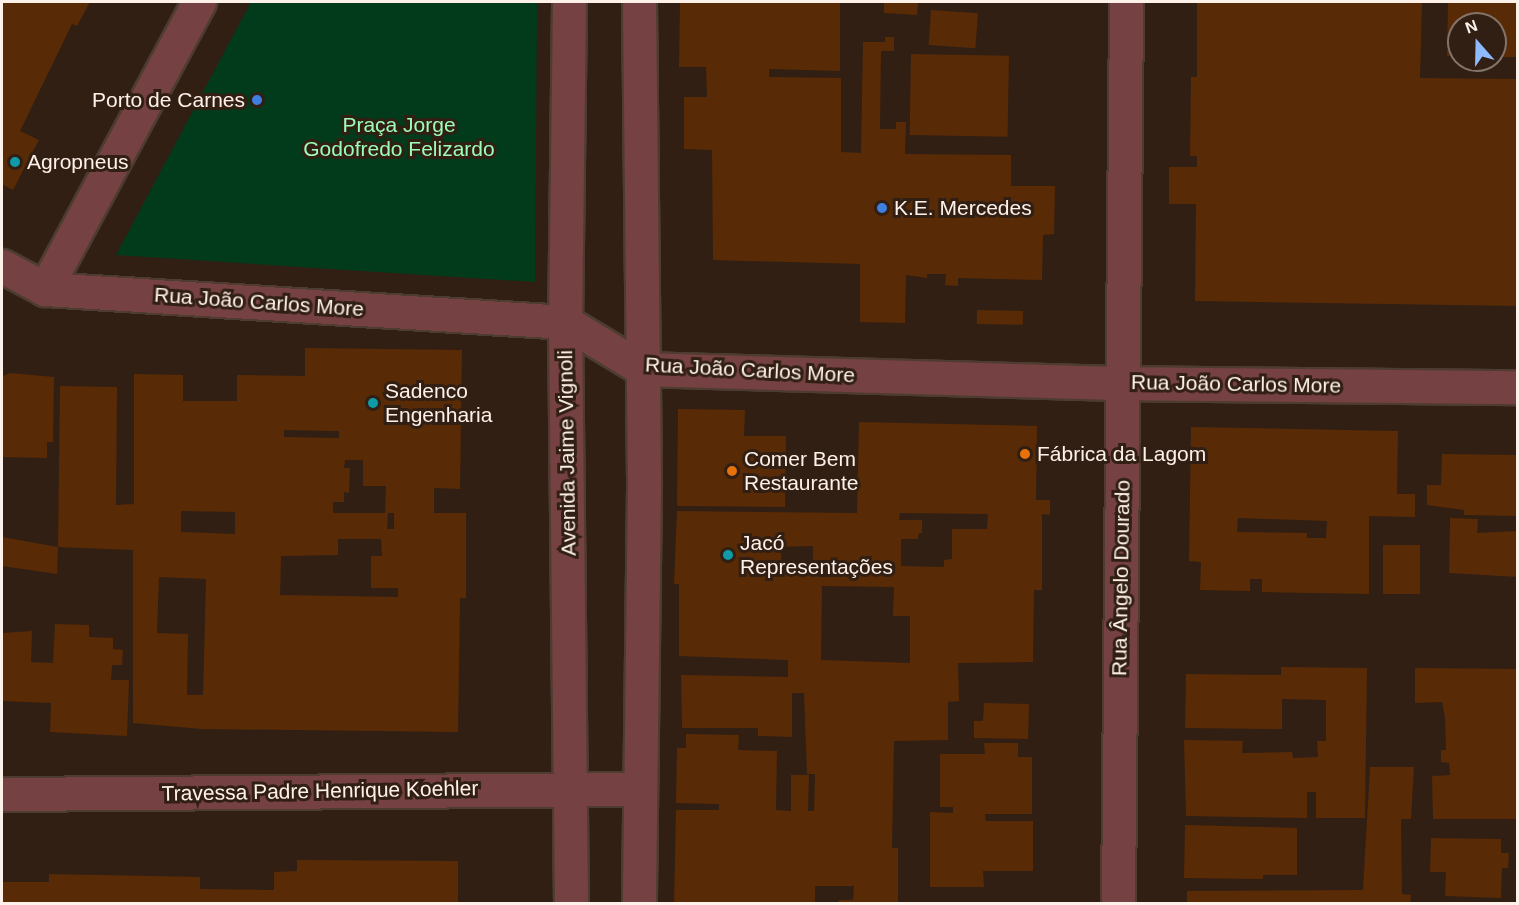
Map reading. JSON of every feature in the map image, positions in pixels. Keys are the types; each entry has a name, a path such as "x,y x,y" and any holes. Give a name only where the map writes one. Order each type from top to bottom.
{"street":[{"path":"45,289 199,2"},
{"name":"Avenida Jaime Vignoli","path":"569,2 565,322 572,788 571,903"},
{"path":"639,2 643,369 639,903"},
{"name":"Rua Ângelo Dourado","path":"1118,903 1126,2"},
{"name":"Rua João Carlos More","path":"2,266 45,289 565,322 643,369 1123,383 1518,387"},
{"name":"Travessa Padre Henrique Koehler","path":"2,794 639,789"}],"green space":[{"name":"Praça Jorge Godofredo Felizardo","path":"251,2 537,2 535,282 116,255"}],"building":[{"path":"2,2 90,2 77,26 72,24 20,131 39,140 13,190 2,184"},
{"path":"680,2 840,2 840,71 769,69 769,77 841,78 841,152 861,153 863,42 885,42 885,37 894,37 894,51 881,51 880,129 896,129 896,122 906,122 905,154 1011,155 1011,186 1055,186 1054,234 1043,235 1042,280 958,278 958,286 945,285 946,274 927,274 927,278 906,275 905,323 860,322 860,264 713,260 712,150 684,149 684,97 707,97 706,67 679,67"},
{"path":"884,2 918,2 917,15 884,13"},
{"path":"1197,2 1422,2 1420,78 1518,79 1518,306 1195,301 1196,204 1169,204 1169,167 1197,167 1197,156 1190,156 1191,77 1197,77"},
{"path":"1448,2 1518,2 1518,57 1507,57 1507,12 1448,12"},
{"path":"931,10 978,13 975,48 929,45"},
{"path":"911,54 1009,56 1008,137 910,135"},
{"path":"977,310 1023,311 1023,325 977,324"},
{"path":"305,348 462,350 460,489 434,488 434,513 466,513 466,598 460,598 458,732 202,729 133,723 133,550 58,547 60,386 117,387 116,505 134,504 134,374 183,375 183,401 237,401 237,375 305,376","holes":["284,430 339,431 339,438 284,437","345,460 363,460 363,486 386,486 385,513 333,513 333,502 344,502 344,492 349,493 350,468 344,468","181,511 235,512 235,534 181,532","388,513 394,513 394,529 387,529","338,539 381,539 382,556 371,556 371,588 398,588 398,597 280,595 281,556 338,555","159,577 206,579 203,695 187,695 188,634 157,633"]},
{"path":"10,373 54,377 53,442 47,442 47,458 2,457 3,376"},
{"name":"Comer Bem Restaurante","path":"678,409 745,410 744,436 786,436 785,507 677,506"},
{"path":"859,422 1037,426 1036,500 1050,500 1050,515 1042,514 1042,590 1034,590 1033,662 958,663 959,701 948,702 948,740 894,741 892,848 898,848 898,904 838,904 839,900 853,900 854,886 815,886 815,904 674,904 676,810 719,810 719,804 676,803 677,748 686,748 686,734 739,735 738,750 777,751 776,810 791,811 791,775 809,775 808,811 814,811 815,774 807,774 804,693 792,693 792,737 758,736 758,728 682,728 681,675 788,677 788,660 679,656 679,584 674,584 677,511 857,513","holes":["900,513 988,514 987,529 952,529 952,559 944,560 944,567 901,566 901,539 918,539 919,533 922,533 922,520 899,520","813,546 813,564 781,564 781,547","822,586 894,587 893,616 910,616 910,663 821,660"]},
{"path":"1191,427 1398,431 1397,494 1415,494 1415,517 1369,516 1369,594 1262,592 1262,579 1250,579 1250,591 1200,590 1201,562 1189,561","holes":["1238,518 1327,521 1326,538 1307,538 1307,533 1237,532"]},
{"path":"1442,454 1518,455 1518,516 1464,515 1464,510 1427,505 1427,485 1441,485"},
{"path":"1450,518 1478,519 1477,533 1518,531 1518,577 1449,573"},
{"path":"2,537 58,547 57,574 2,566"},
{"path":"1383,545 1420,545 1420,594 1383,594"},
{"path":"55,624 89,625 89,637 113,638 113,649 123,650 122,665 112,665 111,680 129,680 127,736 50,732 51,703 2,701 2,633 32,631 31,662 53,663"},
{"path":"1281,667 1367,668 1365,818 1316,818 1316,792 1307,792 1307,818 1186,816 1184,740 1243,741 1242,753 1292,752 1293,758 1318,757 1317,741 1326,741 1326,700 1282,699 1282,729 1185,728 1186,674 1281,675"},
{"path":"1415,668 1518,669 1518,819 1433,819 1432,776 1450,775 1449,763 1441,762 1441,750 1446,750 1445,717 1442,702 1415,703"},
{"path":"984,703 1029,704 1028,739 974,738 974,721 983,721"},
{"path":"984,743 1018,743 1018,757 1032,757 1032,814 985,814 986,821 1033,821 1033,871 983,871 984,887 930,887 930,812 953,813 953,807 940,807 940,754 985,754"},
{"path":"1370,767 1414,767 1411,819 1401,819 1402,894 1411,895 1410,904 1187,904 1187,891 1363,890"},
{"path":"1185,825 1297,828 1297,875 1263,875 1263,879 1184,878"},
{"path":"1431,838 1501,839 1501,853 1509,853 1508,868 1502,868 1501,898 1445,896 1446,872 1430,872"},
{"path":"297,860 458,861 458,904 2,904 2,882 49,882 49,874 200,877 200,889 274,890 274,872 297,871"}],"place":[{"name":"Porto de Carnes","path":"257,100"},
{"name":"Agropneus","path":"15,162"},
{"name":"K.E. Mercedes","path":"882,208"},
{"name":"Sadenco Engenharia","path":"373,403"},
{"name":"Fábrica da Lagom","path":"1025,454"},
{"name":"Comer Bem Restaurante","path":"732,471"},
{"name":"Jacó Representações","path":"728,555"}]}
